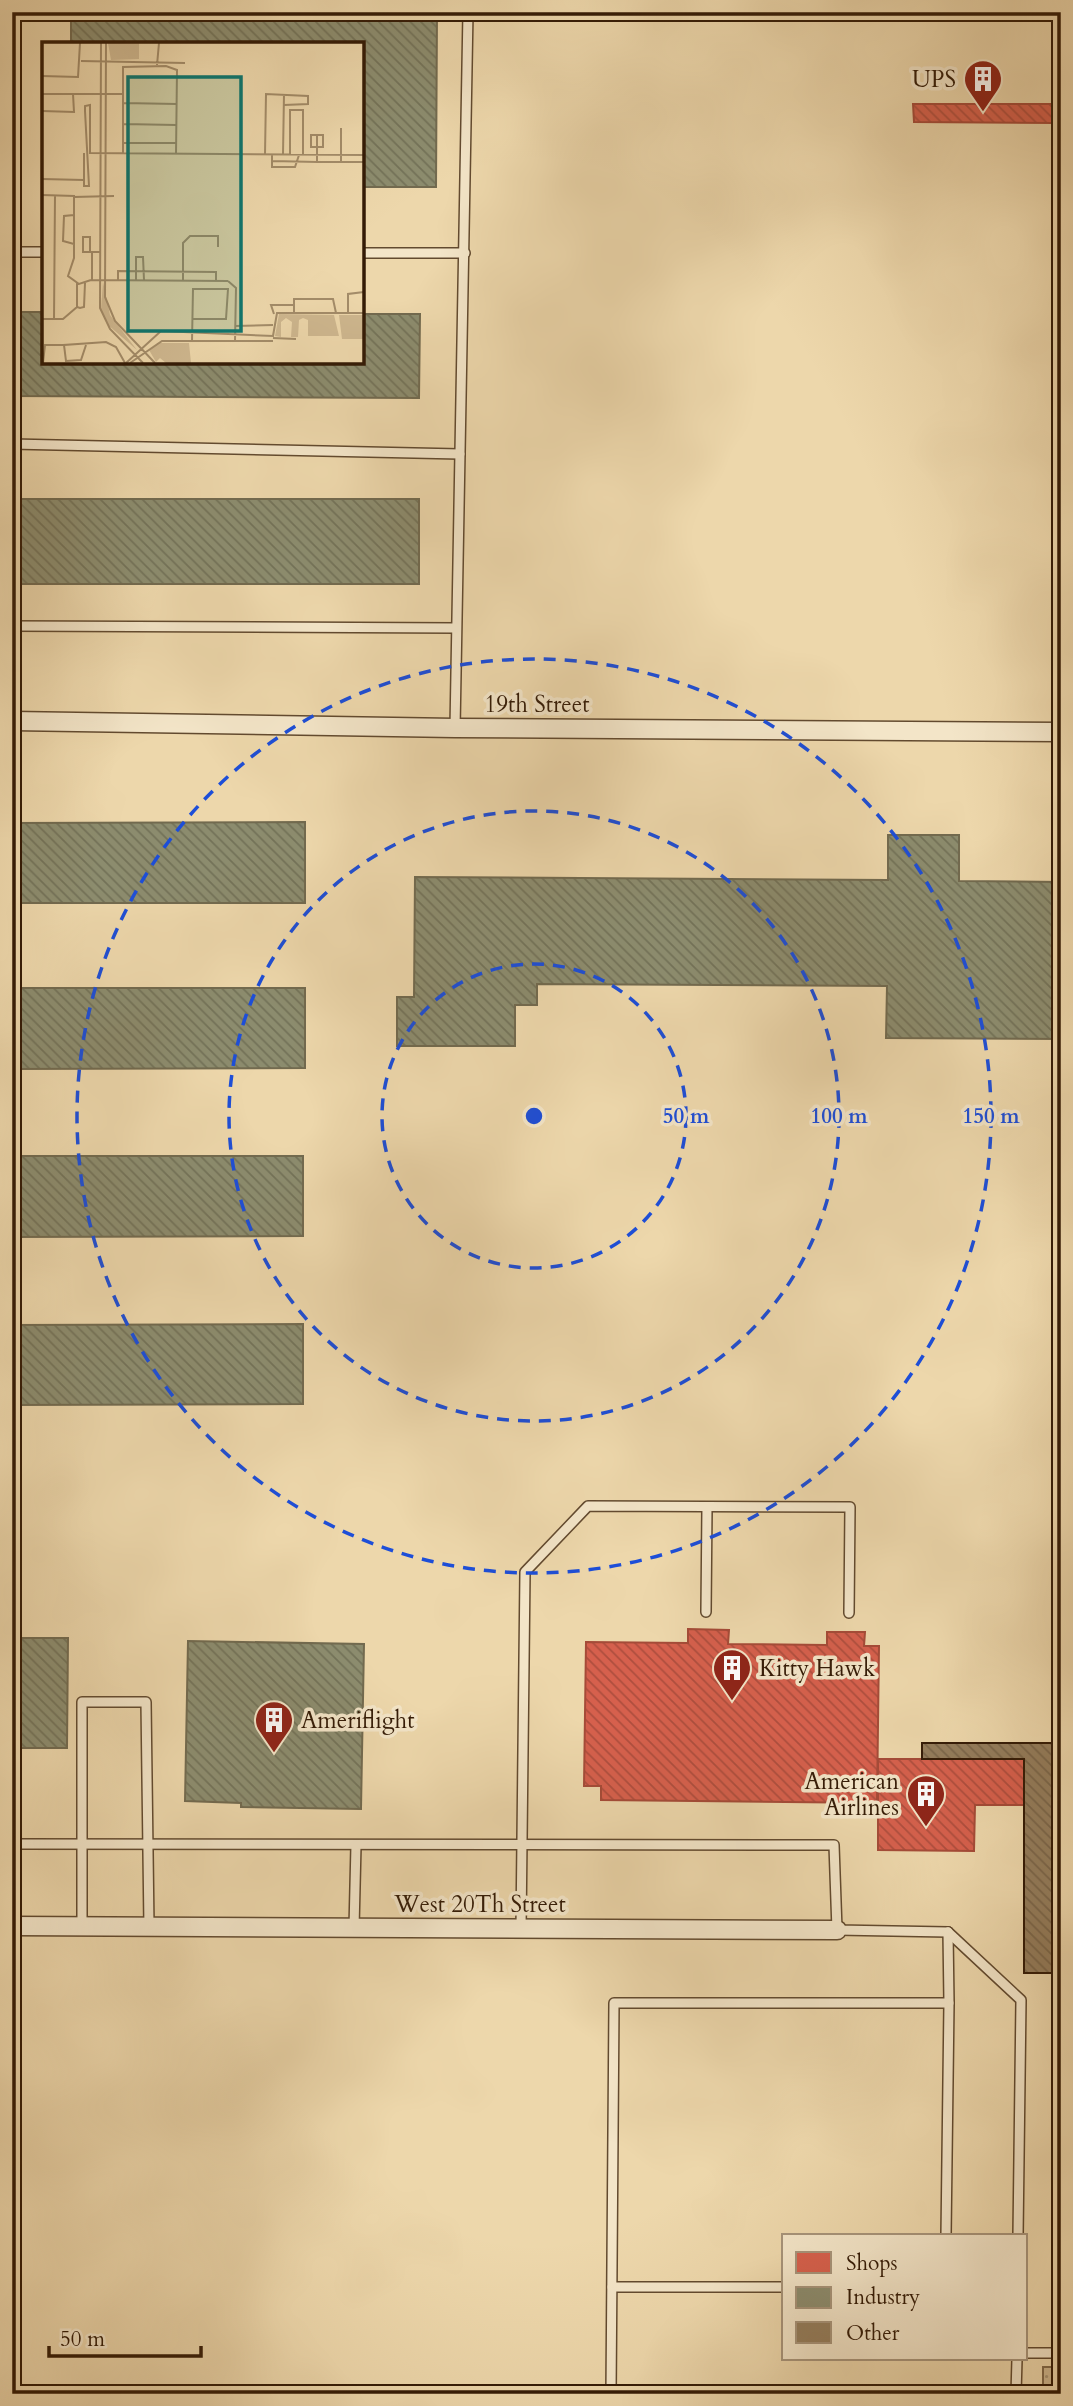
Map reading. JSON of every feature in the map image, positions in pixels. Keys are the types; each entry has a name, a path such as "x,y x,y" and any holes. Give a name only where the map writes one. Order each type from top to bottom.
{"street":[{"name":"19th Street","path":"12,721 455,728 1061,732"},
{"name":"West 20Th Street","path":"12,1926 837,1930"}],"lane":[{"path":"455,728 468,12"},
{"path":"12,252 42,252"},
{"path":"364,253 465,253"},
{"path":"12,444 460,454"},
{"path":"12,626 456,628"},
{"path":"521,1929 525,1572 587,1506 850,1507 849,1613"},
{"path":"706,1612 707,1507"},
{"path":"82,1927 82,1702 146,1702 149,1927"},
{"path":"12,1844 834,1845 837,1930"},
{"path":"354,1928 356,1845"},
{"name":"West 20Th Street","path":"837,1930 948,1931"},
{"path":"946,2234 948,1931"},
{"path":"948,1931 1021,2000 1018,2234"},
{"path":"611,2394 614,2003 949,2003"},
{"path":"612,2287 782,2287"},
{"path":"1028,2353 1061,2353"},
{"path":"1016,2394 1017,2360"}],"shaded area":[{"path":"1043,2367 1061,2367 1061,2394 1043,2394"}],"building: Shops":[{"name":"UPS","path":"913,104 1053,104 1053,123 914,122"},
{"name":"Kitty Hawk","path":"688,1629 729,1630 728,1644 827,1645 827,1632 865,1632 864,1646 879,1646 877,1803 601,1800 601,1786 584,1786 586,1642 688,1643"},
{"name":"American Airlines","path":"878,1759 1024,1759 1024,1805 975,1805 974,1851 878,1850"}],"building: Industry":[{"path":"71,12 437,12 436,187 364,187 364,42 71,42"},
{"path":"12,312 42,312 42,364 364,364 364,314 420,314 419,398 12,396"},
{"path":"12,499 419,499 419,584 12,584"},
{"path":"305,822 305,903 12,903 12,823"},
{"path":"888,835 959,835 959,881 1061,882 1061,1039 886,1038 887,986 537,984 537,1005 515,1005 515,1046 397,1046 397,997 414,997 415,877 888,880"},
{"path":"12,988 305,988 305,1068 12,1069"},
{"path":"12,1156 303,1156 303,1236 12,1237"},
{"path":"303,1324 303,1404 12,1405 12,1325"},
{"path":"12,1638 68,1638 67,1748 12,1748"},
{"name":"Ameriflight","path":"188,1641 364,1644 361,1809 241,1807 241,1803 185,1801"}],"building: Other":[{"path":"922,1743 1061,1743 1061,1973 1024,1973 1024,1759 922,1759"}],"place":[{"name":"UPS","path":"983,113"},
{"name":"Kitty Hawk","path":"732,1702"},
{"name":"Ameriflight","path":"274,1754"},
{"name":"American Airlines","path":"926,1828"}]}
